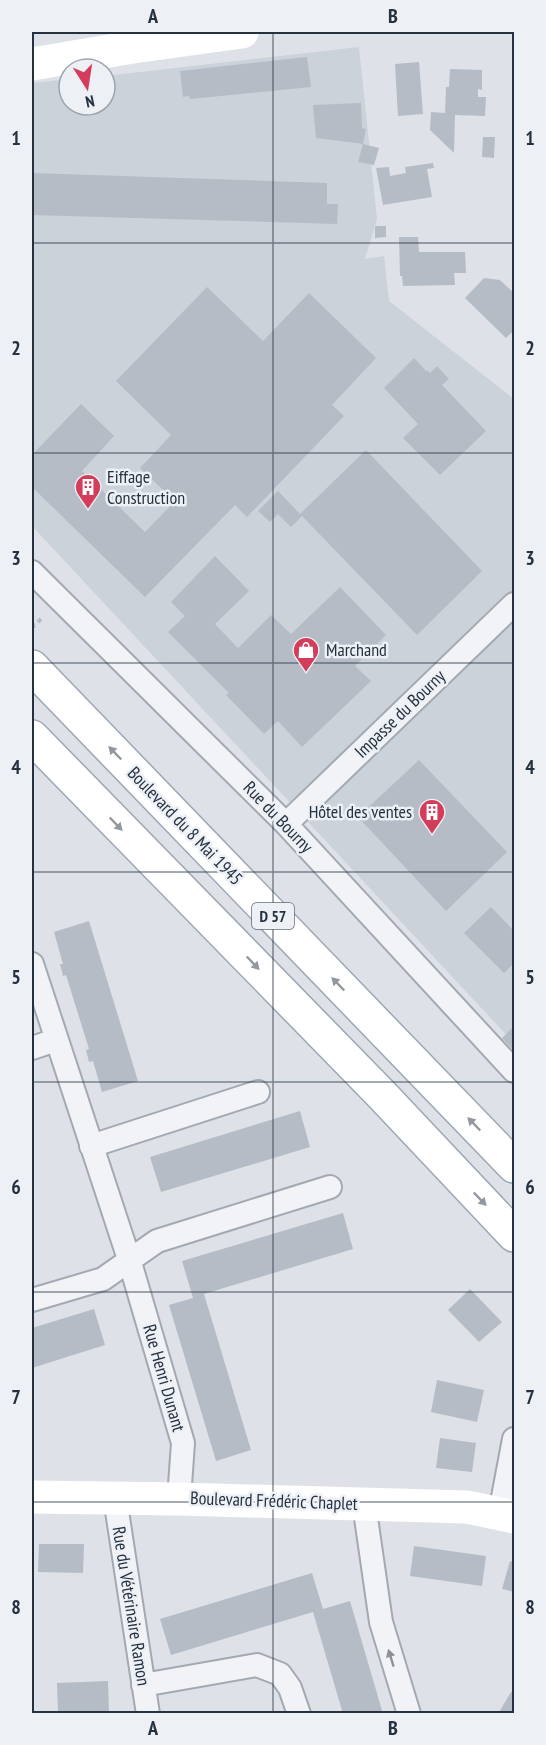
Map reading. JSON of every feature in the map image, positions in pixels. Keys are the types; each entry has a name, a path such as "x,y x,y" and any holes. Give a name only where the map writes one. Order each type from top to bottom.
{"main road":[{"path":"32,64 242,32"},
{"path":"32,46 81,44 133,47"},
{"name":"Boulevard du 8 Mai 1945","path":"32,667 514,1166"},
{"name":"D 57","path":"32,737 382,1095 514,1235"},
{"name":"Boulevard Frédéric Chaplet","path":"32,1497 179,1498 467,1507 507,1515"}],"street":[{"name":"Rue du Bourny","path":"32,572 286,824 514,1071"},
{"name":"Impasse du Bourny","path":"286,824 514,604"},
{"name":"Rue Henri Dunant","path":"32,964 129,1259 183,1443 179,1498"},
{"path":"32,1048 56,1040"},
{"path":"91,1146 258,1092"},
{"path":"32,1300 103,1279 158,1241 330,1187"},
{"path":"507,1515 514,1438"},
{"name":"Rue du Vétérinaire Ramon","path":"115,1498 148,1713"},
{"path":"364,1504 381,1622 409,1713"},
{"path":"143,1685 257,1665 280,1674 290,1688 299,1713"}],"path":[{"path":"32,623 34,626 43,619 37,613"}],"shaded area":[{"path":"359,47 377,219 365,259 384,256 389,301 514,399 514,1043 32,526 32,83 57,80 57,117 117,117 117,75"}],"building":[{"path":"307,57 311,87 190,99 189,96 183,97 180,71"},
{"path":"419,62 423,114 398,116 395,64"},
{"path":"450,69 482,70 482,90 478,89 478,97 486,97 485,116 455,115 454,153 430,130 431,112 445,113 446,87 449,87"},
{"path":"361,103 362,128 366,129 363,144 316,138 313,105"},
{"path":"483,137 495,137 494,158 482,157"},
{"path":"363,144 379,148 374,165 358,162"},
{"path":"433,163 434,168 427,169 432,197 383,205 376,168 389,167 390,176 406,173 405,167"},
{"path":"32,173 327,183 327,204 338,204 337,224 32,215"},
{"path":"375,226 386,226 386,237 375,238"},
{"path":"399,237 418,237 419,252 465,252 466,273 454,273 455,285 403,286 402,276 400,276"},
{"path":"484,278 500,280 514,293 514,334 511,333 506,338 465,298"},
{"path":"207,287 263,341 309,293 376,358 332,405 344,416 247,517 235,505 145,597 32,487 32,455 81,404 114,436 82,471 145,532 175,501 140,468 171,435 116,381"},
{"path":"414,358 430,373 437,366 449,379 442,385 486,431 440,475 403,438 418,424 384,388"},
{"path":"366,450 482,571 417,635 302,516 291,527 278,514 270,522 258,511 278,491 300,514"},
{"name":"Marchand","path":"215,556 249,591 215,624 238,648 271,615 291,634 340,587 386,635 355,666 371,681 302,747 278,721 264,734 226,695 229,693 168,632 185,616 171,602"},
{"name":"Hôtel des ventes","path":"419,760 507,852 446,911 358,817"},
{"path":"491,907 514,931 514,963 504,973 464,933"},
{"path":"89,921 138,1081 102,1092 93,1061 89,1062 86,1050 89,1049 66,975 63,976 60,964 63,964 54,932"},
{"path":"514,1026 514,1051 502,1038"},
{"path":"300,1111 310,1147 161,1192 150,1157"},
{"path":"343,1213 353,1249 204,1294 251,1450 216,1461 169,1305 193,1298 182,1261"},
{"path":"470,1289 502,1322 479,1342 448,1310"},
{"path":"94,1309 105,1345 32,1368 32,1328"},
{"path":"437,1380 484,1390 477,1422 431,1412"},
{"path":"440,1438 476,1443 472,1472 436,1468"},
{"path":"39,1544 84,1544 83,1573 38,1572"},
{"path":"414,1546 486,1556 482,1586 410,1576"},
{"path":"510,1561 514,1562 514,1592 502,1589"},
{"path":"312,1573 323,1609 350,1601 383,1714 343,1714 313,1612 171,1655 160,1619"},
{"path":"108,1681 109,1713 58,1714 57,1683"},
{"path":"514,1688 514,1714 498,1714 511,1692"}],"place":[{"name":"Eiffage Construction","path":"88,510"},
{"name":"Marchand","path":"306,673"},
{"name":"Hôtel des ventes","path":"432,835"}]}
